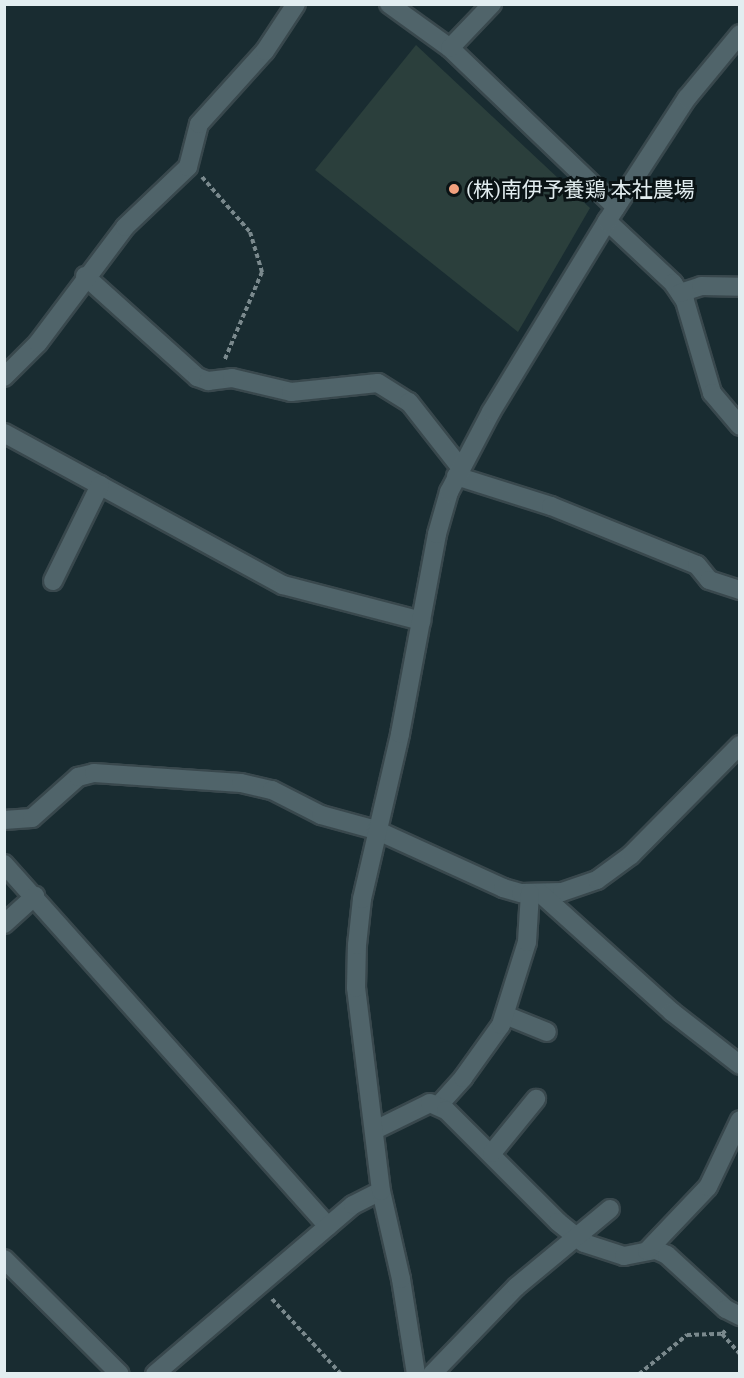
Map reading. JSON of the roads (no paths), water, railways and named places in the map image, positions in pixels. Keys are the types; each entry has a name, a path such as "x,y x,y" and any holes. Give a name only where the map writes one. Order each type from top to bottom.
{"street":[{"path":"4,377 38,343 85,276 125,227 190,163 199,124 265,51 296,4"},
{"path":"389,4 450,48 611,214 663,272 680,293 712,393 740,426"},
{"path":"450,48 492,4"},
{"path":"416,1374 401,1279 381,1191 356,988 362,899 376,830 400,734 437,534 458,472 611,214 687,98 740,34"},
{"path":"85,276 197,377 216,380 232,378 291,392 378,383 409,402 458,472 551,506 697,565 709,580 740,590"},
{"path":"680,293 701,286 740,287"},
{"path":"4,433 283,585 421,621"},
{"path":"53,580 100,485"},
{"path":"4,820 32,818 78,777 94,773 241,783 272,790 321,815 376,830 503,888 535,893 579,888 614,869 740,745"},
{"path":"4,864 328,1226"},
{"path":"438,1106 482,1054 504,1015 527,942 535,893"},
{"path":"535,893 672,1012 740,1065"},
{"path":"4,924 35,896"},
{"path":"504,1015 547,1032"},
{"path":"492,1153 536,1099"},
{"path":"375,1130 404,1113 430,1103 438,1106 464,1124 576,1237 605,1252 624,1256 647,1251 667,1255 726,1309 739,1316"},
{"path":"647,1251 708,1187 740,1120"},
{"path":"155,1374 353,1205 381,1191"},
{"path":"432,1374 516,1287 610,1209"},
{"path":"4,1259 120,1374"}],"place":[{"name":"(株)南伊予養鶏 本社農場","path":"454,189"}]}
